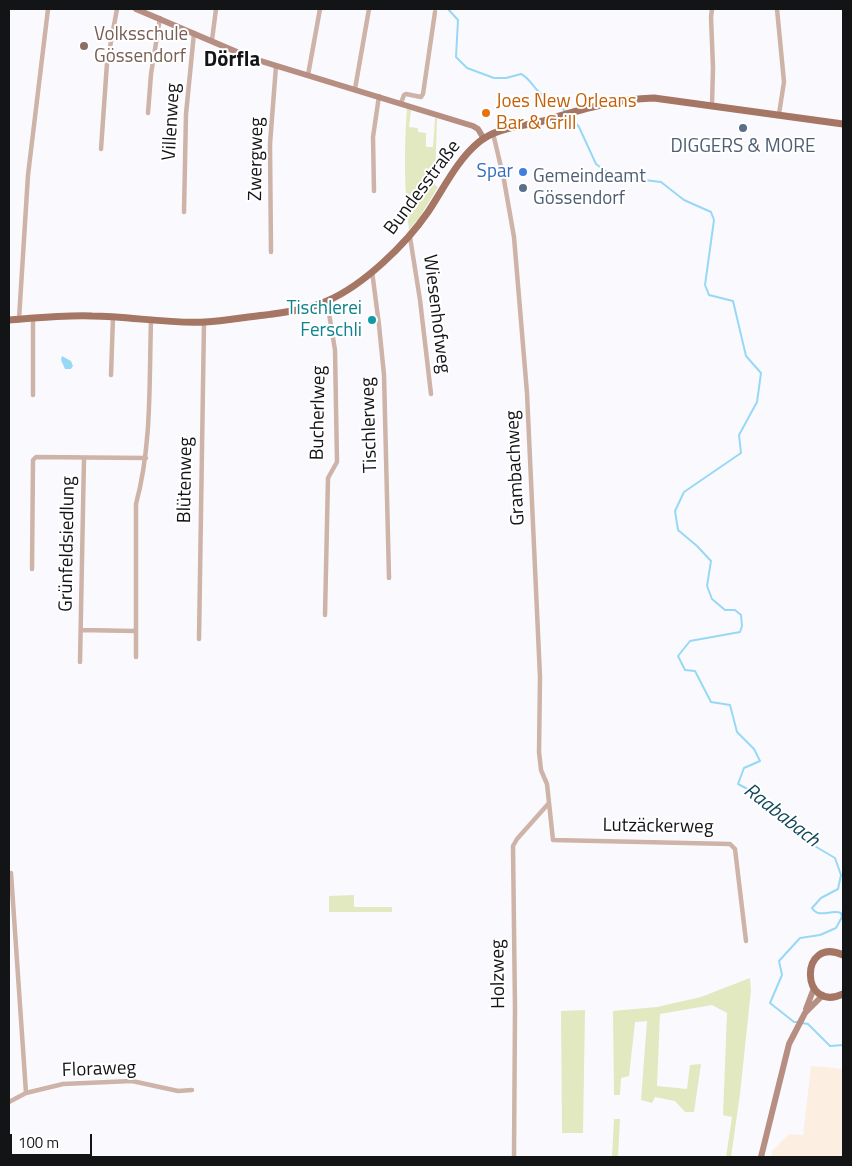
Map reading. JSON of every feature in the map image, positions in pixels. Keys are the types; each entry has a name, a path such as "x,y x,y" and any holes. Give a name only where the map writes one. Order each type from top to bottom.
{"main road":[{"path":"136,9 251,58 473,126 478,129 484,139"},
{"name":"Bundesstraße","path":"9,320 84,316 151,321 204,322 301,310 327,301 350,289 410,236 428,212 452,173 484,139 494,133 553,117 635,98 654,98 843,124"},
{"path":"843,947 840,953 823,953 813,962 809,973 811,983 822,995 831,997 843,994"},
{"path":"805,1013 814,988"},
{"path":"761,1157 789,1044 795,1029 805,1013 822,995"}],"street":[{"path":"19,319 28,175 48,9"},
{"path":"100,149 106,63 117,9"},
{"path":"212,40 216,9"},
{"path":"308,75 320,9"},
{"path":"355,89 369,9"},
{"path":"712,9 710,17 713,68 712,105"},
{"path":"777,9 784,82 779,114"},
{"path":"402,104 404,95 421,97 423,94 435,12"},
{"path":"148,114 151,74 160,18"},
{"name":"Villenweg","path":"184,212 186,114 194,33"},
{"name":"Zwergweg","path":"271,252 270,144 276,66"},
{"path":"374,191 374,137 379,96"},
{"name":"Grambachweg","path":"494,133 513,230 527,393 540,678 539,752 541,770 547,784 549,803"},
{"name":"Wiesenhofweg","path":"410,236 431,394"},
{"name":"Tischlerweg","path":"372,271 384,375 390,578"},
{"name":"Bucherlweg","path":"325,615 328,478 337,462 335,350 327,301"},
{"path":"111,375 113,317"},
{"path":"33,318 33,395"},
{"path":"136,657 136,504 146,458 151,321"},
{"name":"Blütenweg","path":"198,639 204,322"},
{"name":"Grünfeldsiedlung","path":"32,569 34,460 36,457 146,458"},
{"name":"Grünfeldsiedlung","path":"80,662 84,458"},
{"name":"Grünfeldsiedlung","path":"81,630 135,631"},
{"name":"Lutzäckerweg","path":"549,803 553,840 730,844 735,849 746,941"},
{"name":"Holzweg","path":"514,1157 513,846 549,803"},
{"path":"12,873 26,1093"},
{"name":"Floraweg","path":"9,1102 26,1093 63,1084 132,1081 178,1090 192,1090"}],"shaded area":[{"path":"811,1066 843,1069 843,1157 771,1157 772,1151 789,1134 803,1135"}],"green space":[{"path":"407,108 411,110 409,127 418,128 418,132 426,133 426,147 433,147 435,118 437,118 435,185 438,187 419,218 409,230 405,169"},
{"path":"354,895 354,907 392,907 392,912 329,912 329,896"},
{"path":"750,978 751,990 740,1094 731,1157 726,1157 732,1117 723,1115 727,1013 712,1005 660,1014 657,1086 687,1089 690,1065 701,1064 694,1112 685,1112 675,1101 655,1097 652,1103 641,1100 647,1021 635,1022 629,1076 621,1078 620,1095 614,1095 613,1011 657,1007 701,997"},
{"path":"585,1010 583,1133 562,1133 561,1011"},
{"path":"614,1119 620,1119 618,1157 612,1157"}],"water":[{"path":"62,356 71,361 73,366 71,369 65,369 61,360"}],"waterway":[{"name":"Raababach","path":"448,9 458,20 456,57 467,68 494,78 506,78 521,74 542,95 565,111"},
{"name":"Raababach","path":"569,115 579,127 596,164 612,176 661,182 684,200 711,212 714,220 705,285 709,295 733,301 746,356 761,373 757,402 739,435 741,453 684,492 675,511 678,530 711,561 707,586 712,599 725,610 735,610 741,615 742,626 740,632 690,641 678,656 685,670 695,671 711,702 730,705 737,732 754,749 760,761 744,768 738,784 763,797 771,811 795,832 835,858 841,875 838,889 821,898 812,908 818,913 841,913 842,917 836,928 820,935 800,938 779,961 782,975 770,1003 794,1022 797,1022"},
{"name":"Raababach","path":"802,1023 808,1024 830,1046 843,1045"}],"place":[{"name":"Volksschule Gössendorf","path":"84,46"},
{"name":"Joes New Orleans Bar & Grill","path":"486,113"},
{"name":"DIGGERS & MORE","path":"743,128"},
{"name":"Spar","path":"523,172"},
{"name":"Gemeindeamt Gössendorf","path":"523,188"},
{"name":"Tischlerei Ferschli","path":"372,320"}],"district":[{"name":"Dörfla","path":"232,61"}]}
